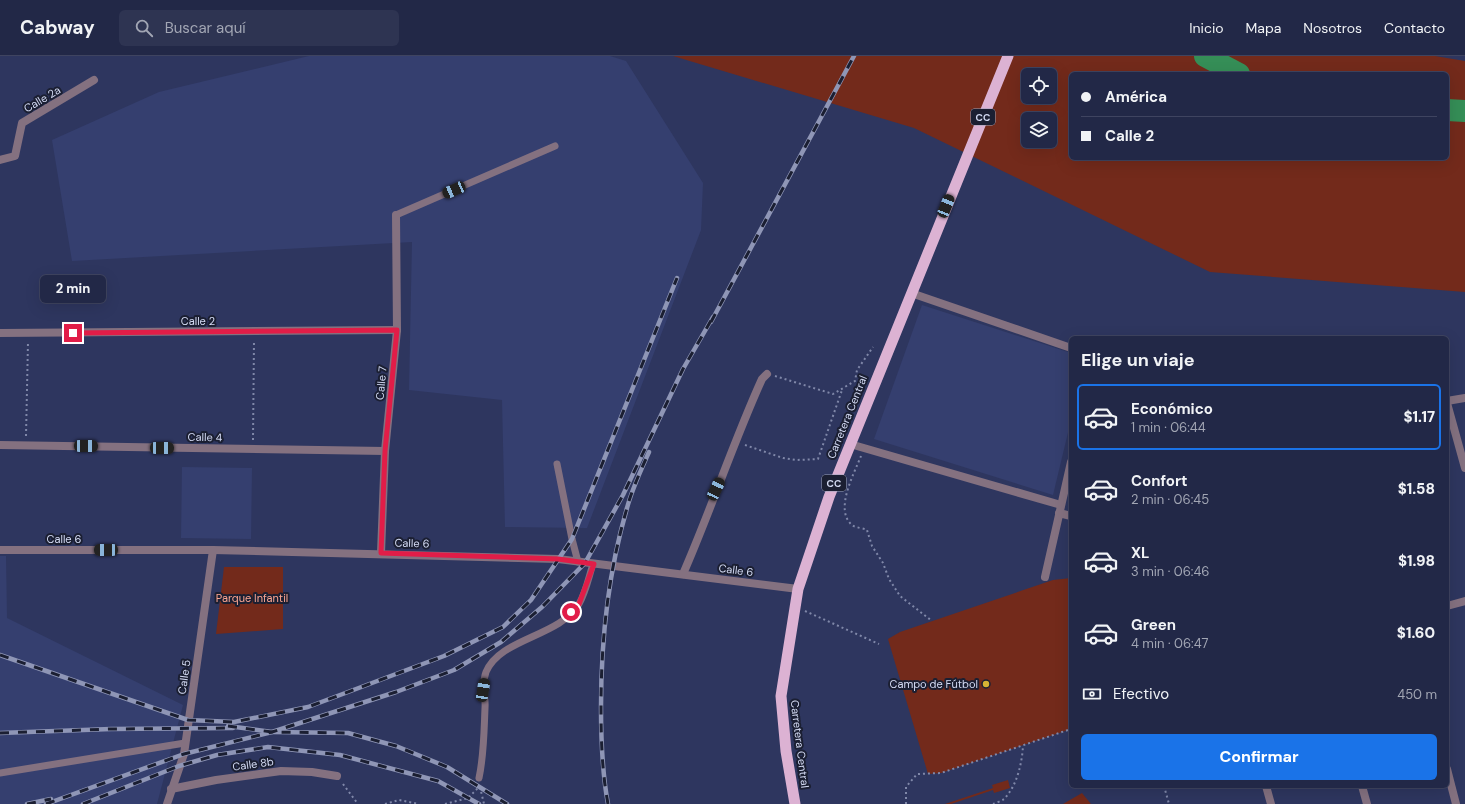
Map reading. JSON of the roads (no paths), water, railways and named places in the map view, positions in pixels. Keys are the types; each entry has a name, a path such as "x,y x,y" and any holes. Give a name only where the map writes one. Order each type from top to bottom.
{"highway":[{"name":"Carretera Central","path":"795,804 786,751 781,696 798,588 829,497 1008,56"}],"street":[{"name":"Calle 2a","path":"0,160 15,156 22,124 94,80"},
{"name":"Calle 7","path":"381,553 385,451 397,330 396,214"},
{"path":"911,293 1069,347"},
{"name":"Calle 2","path":"0,333 397,330"},
{"path":"683,574 727,467 734,444 762,379 767,374"},
{"path":"1449,402 1465,398"},
{"path":"1449,409 1465,468"},
{"path":"850,444 1060,509 1069,515"},
{"name":"Calle 4","path":"0,445 385,451"},
{"path":"1045,577 1069,471"},
{"name":"Calle 6","path":"0,550 213,550 381,553 558,559 798,588"},
{"name":"Calle 5","path":"167,804 184,754 213,550"},
{"path":"1449,605 1465,601"},
{"name":"Calle 8b","path":"171,789 216,780 281,771 312,772 337,776"},
{"path":"1449,777 1456,804"},
{"path":"1267,788 1271,804"},
{"path":"1363,788 1367,804"}],"lane":[{"path":"396,214 555,146"},
{"path":"557,464 578,562"},
{"path":"480,783 484,734 485,707 483,690 485,673 492,662 523,640 544,632 563,621 579,604 594,564"},
{"path":"0,773 185,743"}],"waterway":[{"path":"1205,56 1235,72"},
{"path":"1449,110 1465,111"}],"railway":[{"path":"711,322 854,56"},
{"path":"0,655 188,720 234,722 308,707 444,656 503,627 531,600 572,539 677,278"},
{"path":"46,804 184,754 272,732 396,692 454,670 501,642 542,607 585,563 623,495 683,369 713,317"},
{"path":"608,804 603,768 601,719 601,682 604,632 610,582 620,532 634,487 649,452"},
{"path":"228,726 272,732 348,733 396,746 447,767 507,804"},
{"path":"0,733 111,729 233,728"},
{"path":"83,804 179,766 217,755 268,747 340,755 438,781 479,804"},
{"path":"27,804 51,799"}],"place":[{"name":"Campo de Fútbol","path":"986,684"}],"park label":[{"name":"Parque Infantil","path":"252,598"}]}
